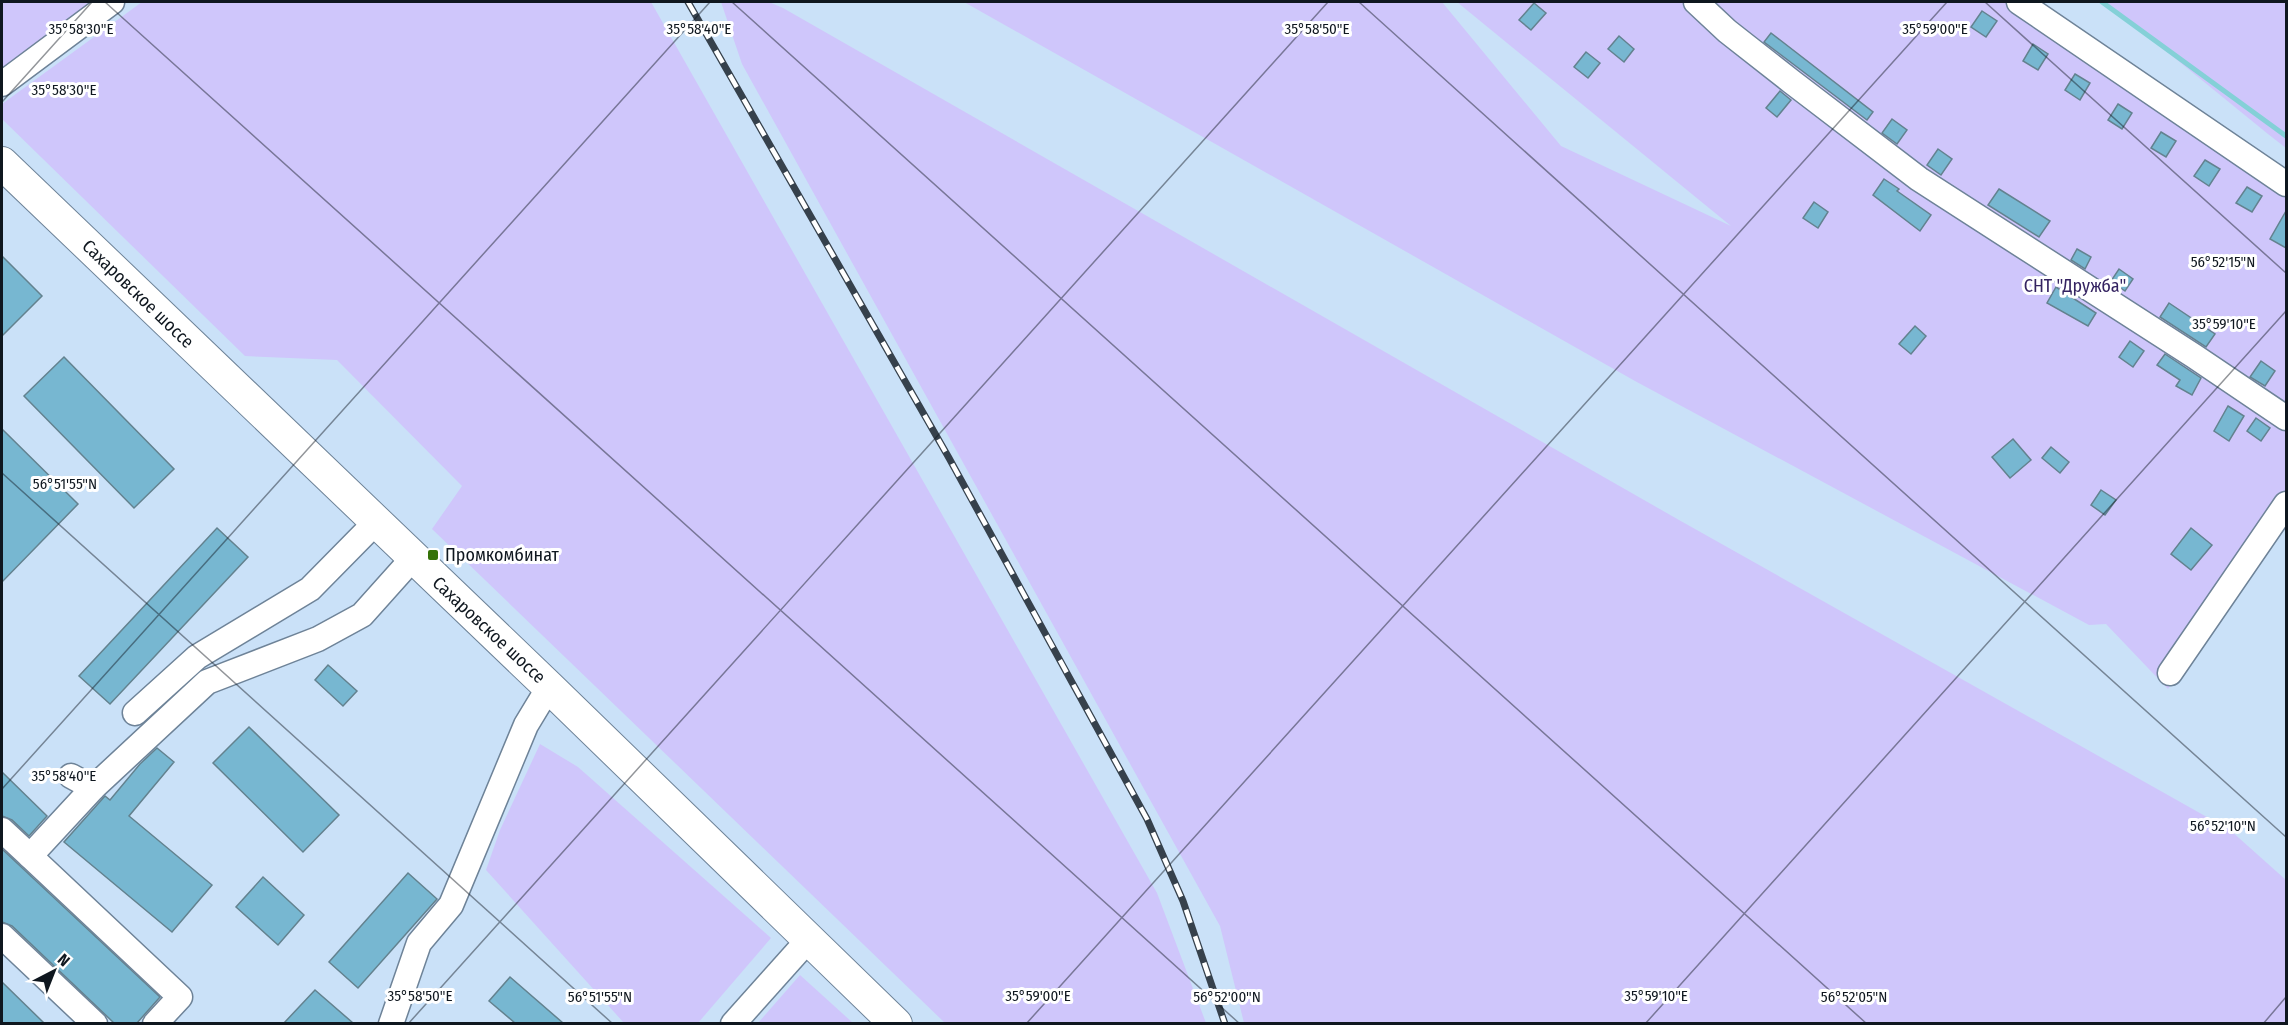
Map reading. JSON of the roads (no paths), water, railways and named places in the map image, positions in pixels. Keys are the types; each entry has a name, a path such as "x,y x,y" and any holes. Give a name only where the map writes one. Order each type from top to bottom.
{"main road":[{"name":"Сахаровское шоссе","path":"2,163 896,1023"}],"street":[{"path":"2,84 112,2"},
{"path":"1696,2 1727,31 1919,179 2286,418"},
{"path":"2019,2 2286,184"},
{"path":"2170,673 2286,504"},
{"path":"135,713 197,657 310,589 376,522"},
{"path":"30,856 93,788 207,682 318,639 362,615 413,558"},
{"path":"392,1023 419,943 451,905 526,725 549,687"},
{"path":"71,777 93,788"},
{"path":"2,830 180,997 155,1023"},
{"path":"2,936 95,1023"},
{"path":"733,1023 809,939"}],"waterway":[{"path":"2102,2 2286,136"}],"railway":[{"path":"688,2 949,458 1147,819 1183,901 1225,1024"}],"place":[{"name":"Промкомбинат","path":"433,555"}],"park label":[{"name":"СНТ \"Дружба\"","path":"2075,286"}]}
